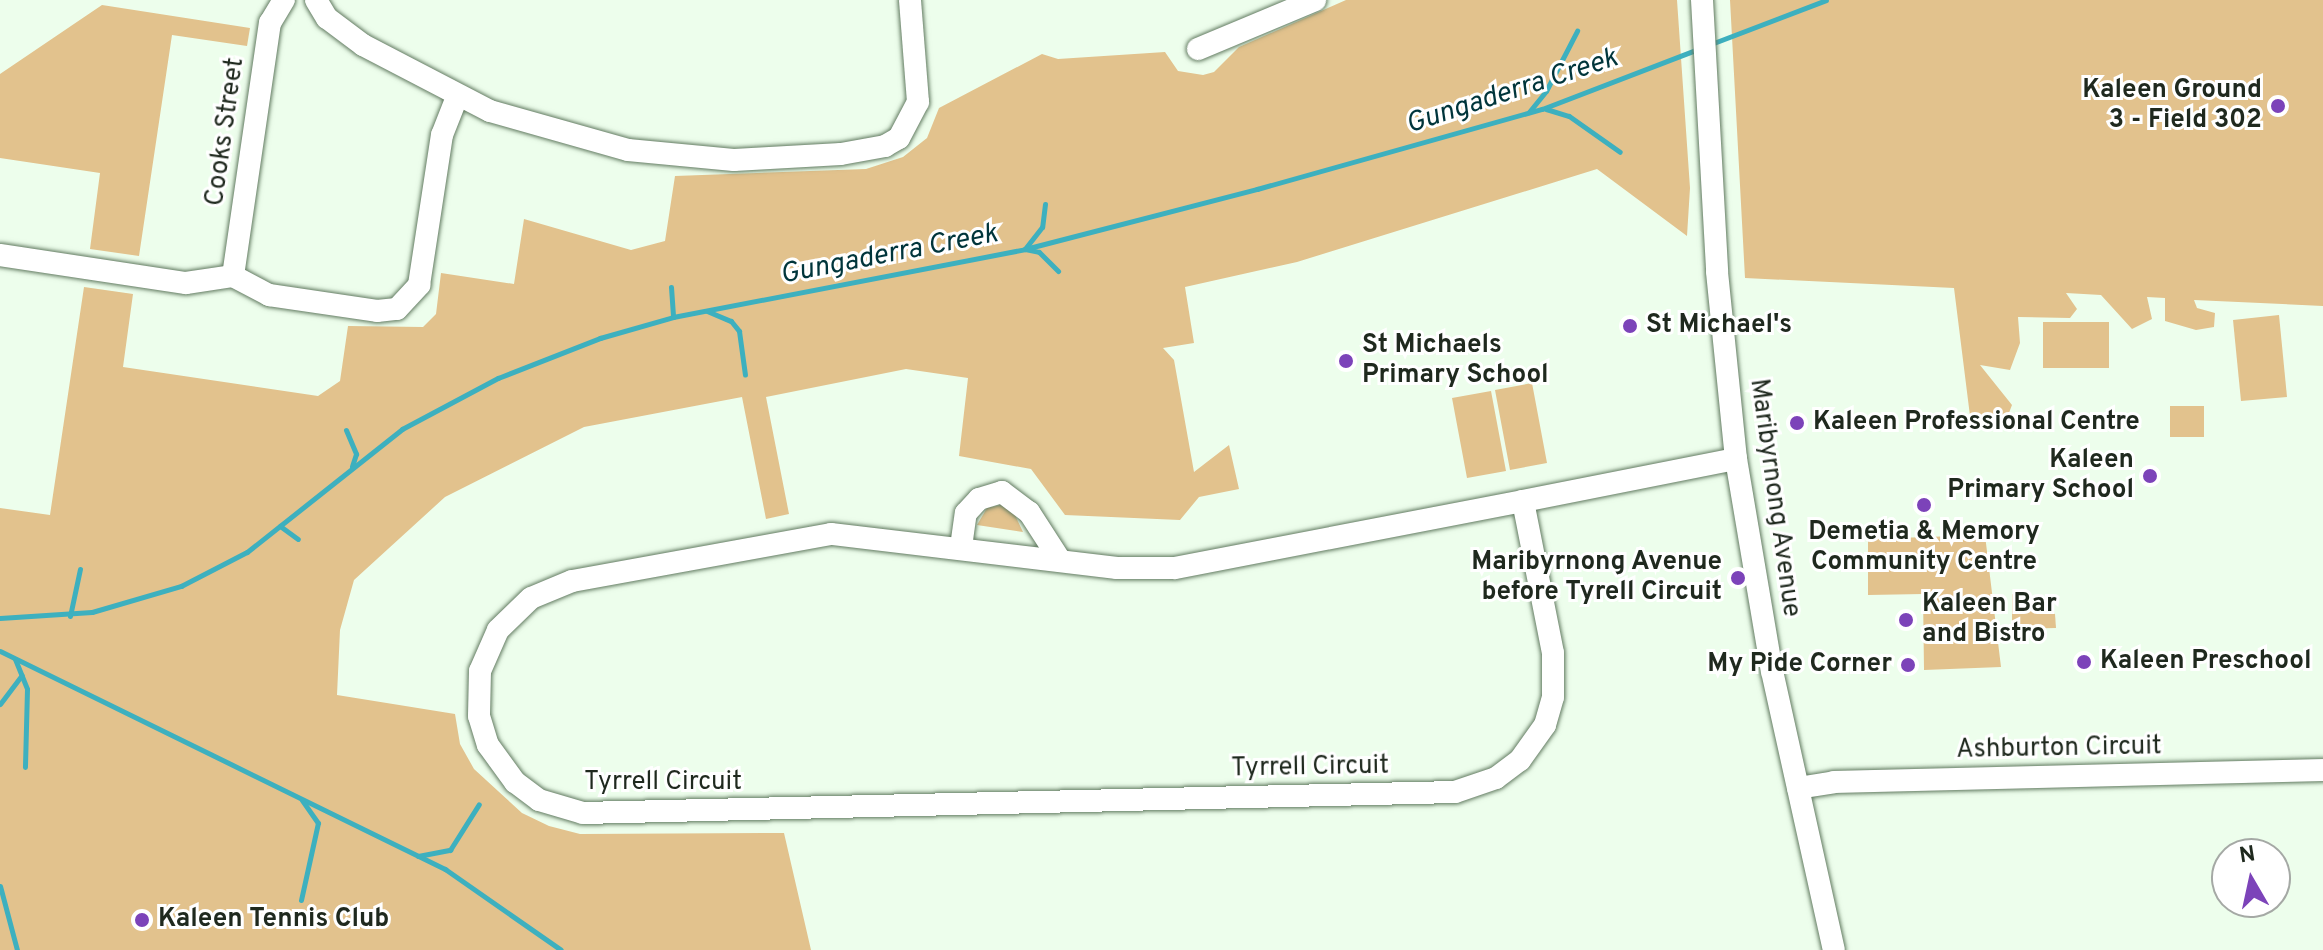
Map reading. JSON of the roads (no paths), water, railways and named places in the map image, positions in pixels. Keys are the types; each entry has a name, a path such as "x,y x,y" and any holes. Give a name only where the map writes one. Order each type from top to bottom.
{"street":[{"name":"Cooks Street","path":"233,276 270,23 284,0"},
{"path":"316,0 327,18 363,45 457,97 558,134 663,155 770,160 877,148 899,138 917,110 910,0"},
{"path":"1198,49 1315,0"},
{"name":"Maribyrnong Avenue","path":"1702,0 1736,459 1798,788 1834,950"},
{"path":"0,255 186,283 233,276 269,295 377,311 408,302 421,279 444,128 457,97"},
{"name":"Tyrrell Circuit","path":"1523,501 1553,653 1553,697 1530,749 1503,774 1470,789 598,814 539,800 510,777 488,745 478,701 484,657 508,618 544,590 812,535 850,534 1060,560 1174,568 1736,459"},
{"path":"961,547 966,513 979,499 1002,492 1029,512 1060,560"},
{"name":"Ashburton Circuit","path":"1798,788 1834,782 2323,770"}],"waterway":[{"name":"Gungaderra Creek","path":"1711,44 1826,0"},
{"path":"1529,112 1546,91 1577,31"},
{"name":"Gungaderra Creek","path":"0,618 92,612 181,586 247,552 402,429 498,378 600,338 673,317 1025,249 1257,189 1542,109 1698,49"},
{"path":"1546,109 1569,116 1620,152"},
{"name":"Gungaderra Creek","path":"1045,204 1042,227 1025,249 1039,252 1058,271"},
{"path":"671,287 673,317"},
{"path":"707,311 731,321 739,331 745,375"},
{"path":"346,430 356,454 352,466"},
{"path":"280,526 298,539"},
{"path":"70,616 80,569"},
{"path":"0,651 445,869 561,950"},
{"path":"15,659 27,689 25,767"},
{"path":"0,704 22,675"},
{"path":"301,900 318,823 302,800"},
{"path":"418,856 450,850 479,804"},
{"path":"0,886 17,950"}],"place":[{"name":"Kaleen Ground 3 - Field 302","path":"2278,106"},
{"name":"St Michael's","path":"1630,326"},
{"name":"St Michaels Primary School","path":"1346,361"},
{"name":"Kaleen Professional Centre","path":"1797,423"},
{"name":"Kaleen Primary School","path":"2150,476"},
{"name":"Demetia & Memory Community Centre","path":"1924,505"},
{"name":"Maribyrnong Avenue before Tyrell Circuit","path":"1738,578"},
{"name":"Kaleen Bar and Bistro","path":"1906,620"},
{"name":"Kaleen Preschool","path":"2084,662"},
{"name":"My Pide Corner","path":"1908,665"},
{"name":"Kaleen Tennis Club","path":"142,920"}]}
